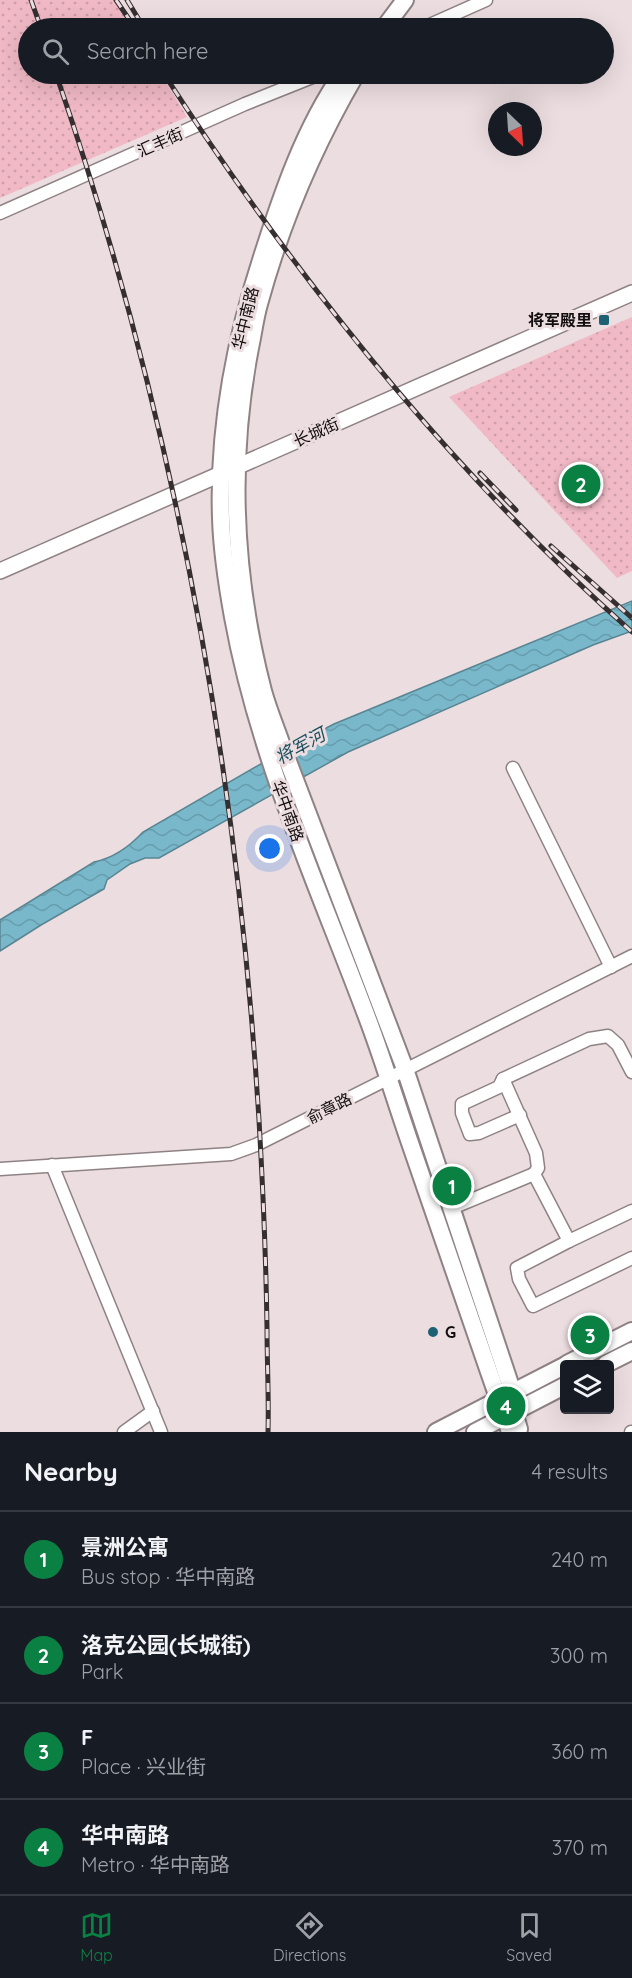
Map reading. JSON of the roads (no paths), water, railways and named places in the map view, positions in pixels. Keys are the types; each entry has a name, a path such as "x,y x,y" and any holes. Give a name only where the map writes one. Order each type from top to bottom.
{"main road":[{"path":"380,18 393,0"},
{"path":"392,18 405,0"},
{"name":"华中南路","path":"229,471 230,381 250,292 275,215 300,150 336,84"},
{"name":"华中南路","path":"350,84 304,175 281,233 258,305 220,517 225,573 250,699 299,787 405,1069 452,1208 510,1420 520,1432"},
{"name":"华中南路","path":"273,744 283,800 370,1027 505,1397"},
{"path":"576,1360 632,1331"},
{"path":"614,1361 632,1351"},
{"path":"436,1432 560,1368"},
{"path":"475,1432 510,1420 560,1389"}],"street":[{"path":"446,18 486,0"},
{"name":"汇丰街","path":"0,213 295,84"},
{"name":"长城街","path":"0,571 632,293"},
{"path":"513,768 611,967"},
{"name":"俞章路","path":"0,1169 231,1154 256,1145 632,956"},
{"path":"520,1115 479,1133 470,1134 462,1113 462,1104 499,1087 503,1078 590,1039 608,1036 618,1046 632,1072"},
{"path":"452,1208 534,1174 538,1168 536,1153 503,1078"},
{"path":"52,1164 161,1432"},
{"path":"534,1174 569,1241"},
{"path":"632,1211 517,1268 519,1279 532,1306 632,1258"},
{"path":"124,1432 153,1411"}],"water":[{"name":"将军河","path":"632,601 632,631 593,645 348,752 159,858 145,858 130,864 107,880 104,889 0,951 0,920 94,862 121,851 143,832 297,743 334,724"}],"railway":[{"path":"31,0 37,18"},
{"path":"116,0 128,18"},
{"path":"127,0 138,18"},
{"path":"59,84 97,201 134,329 193,590 216,722 249,987 259,1120 266,1276 268,1432"},
{"path":"171,84 267,224 379,369 500,505 632,632"},
{"path":"480,473 516,510"},
{"path":"551,546 632,618"}],"place":[{"name":"将军殿里","path":"604,320"},
{"name":"洛克公园(长城街)","path":"581,484"},
{"name":"景洲公寓","path":"452,1186"},
{"name":"G","path":"433,1332"},
{"name":"F","path":"590,1335"},
{"name":"华中南路","path":"506,1406"}]}
